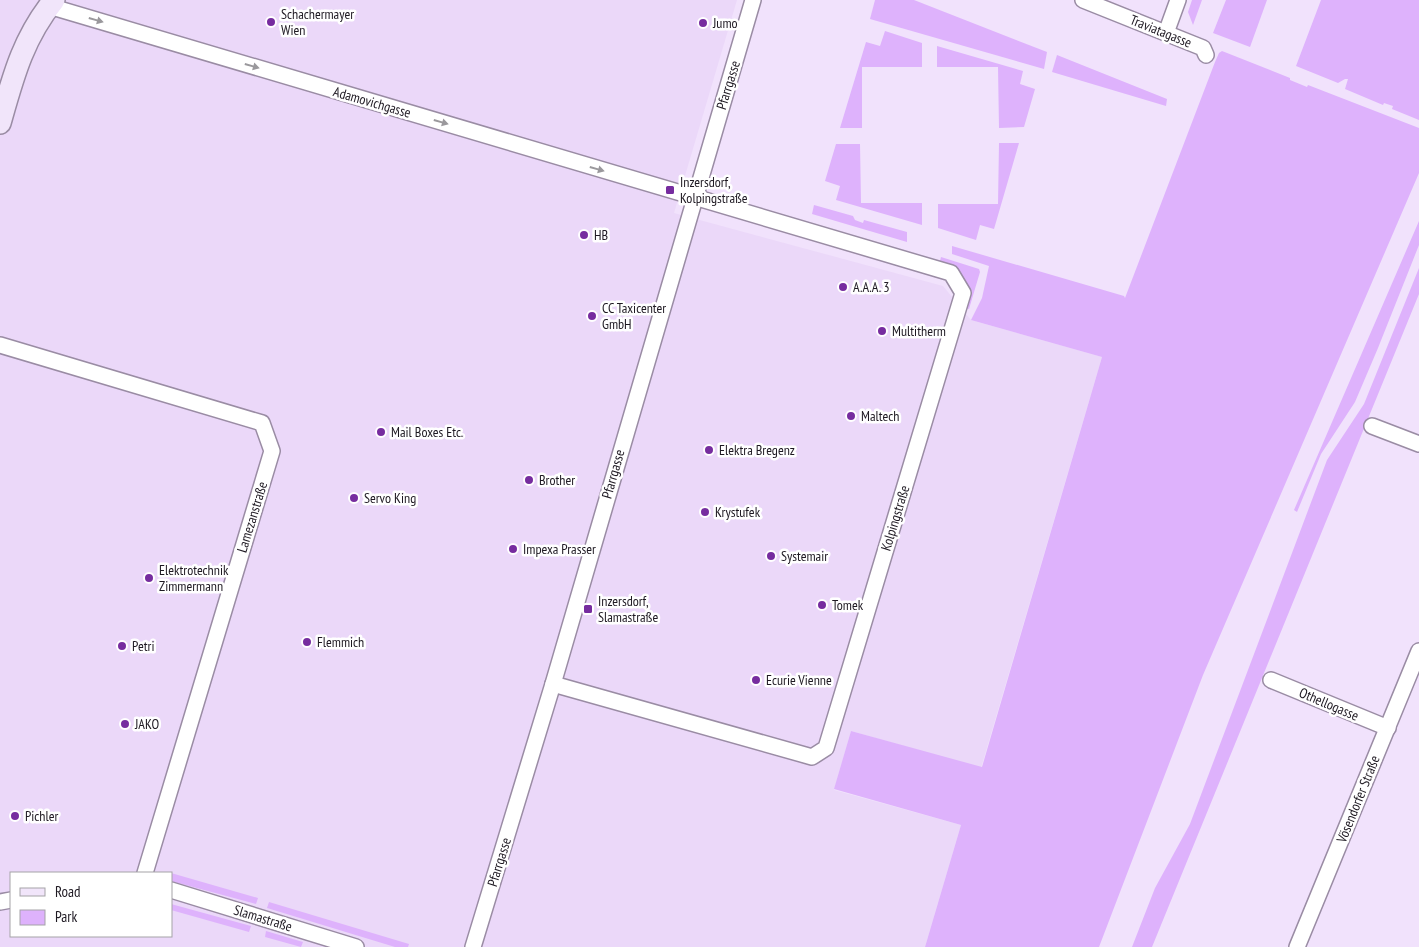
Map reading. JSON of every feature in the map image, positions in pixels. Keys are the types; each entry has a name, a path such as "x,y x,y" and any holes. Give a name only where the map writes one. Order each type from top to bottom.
{"main road":[{"path":"0,123 21,54 34,28 52,3"}],"street":[{"name":"Pfarrgasse","path":"473,947 553,684 753,0"},
{"name":"Traviatagasse","path":"1084,0 1203,48 1206,55"},
{"path":"1166,33 1178,0"},
{"name":"Adamovichgasse","path":"52,3 694,198"},
{"name":"Kolpingstraße","path":"553,684 812,757 826,748 963,293 952,273 694,198"},
{"name":"Lamezanstraße","path":"0,345 262,423 272,451 145,872"},
{"path":"1372,426 1419,444"},
{"name":"Vösendorfer Straße","path":"1297,947 1419,652"},
{"name":"Othellogasse","path":"1271,680 1388,728"},
{"name":"Slamastraße","path":"172,890 356,947"}],"shaded area":[{"path":"0,0 737,0 674,213 943,286 971,320 1102,357 981,768 851,731 834,790 961,825 925,947 0,947"}],"green space":[{"path":"875,0 914,0 1047,52 1044,69 870,19"},
{"path":"1192,0 1202,0 1193,25 1188,12"},
{"path":"1226,0 1267,0 1250,47 1213,33"},
{"path":"1321,0 1419,0 1419,120 1392,109 1393,106 1384,103 1383,105 1345,89 1348,79 1338,83 1296,66"},
{"path":"885,31 922,43 922,67 862,67 862,128 840,128 866,42 880,46"},
{"path":"937,46 1023,71 1020,84 1035,89 1024,127 999,128 998,67 937,67"},
{"path":"1222,51 1290,78 1290,80 1307,87 1308,85 1419,128 1419,173 1203,675 1099,947 925,947 961,825 834,789 851,731 982,767 1102,357 971,320 982,298 989,266 952,254 952,246 1124,296 1125,298 1215,62"},
{"path":"1057,55 1167,99 1166,106 1052,72"},
{"path":"999,143 1019,143 994,229 980,225 976,240 938,228 938,204 998,204"},
{"path":"836,144 860,144 861,203 922,203 922,225 836,200 840,186 825,181"},
{"path":"814,205 853,216 855,220 863,223 864,220 907,232 907,242 812,214"},
{"path":"1419,221 1419,245 1378,348 1355,402 1321,454 1297,512 1294,510"},
{"path":"941,257 979,269 980,272 969,309 966,308 966,292 963,279 955,269 940,261"},
{"path":"1419,268 1419,294 1152,947 1132,947 1155,888 1190,824 1327,460 1364,404"},
{"path":"172,873 258,898 256,904 172,881"},
{"path":"269,902 409,944 408,947 395,947 267,908"},
{"path":"172,904 251,926 249,932 172,910"},
{"path":"266,931 303,942 301,947 265,937"}],"place":[{"name":"Schachermayer Wien","path":"271,22"},
{"name":"Jumo","path":"703,23"},
{"name":"Inzersdorf, Kolpingstraße","path":"670,190"},
{"name":"HB","path":"584,235"},
{"name":"A.A.A. 3","path":"843,287"},
{"name":"CC Taxicenter GmbH","path":"592,316"},
{"name":"Multitherm","path":"882,331"},
{"name":"Maltech","path":"851,416"},
{"name":"Mail Boxes Etc.","path":"381,432"},
{"name":"Elektra Bregenz","path":"709,450"},
{"name":"Brother","path":"529,480"},
{"name":"Servo King","path":"354,498"},
{"name":"Krystufek","path":"705,512"},
{"name":"Impexa Prasser","path":"513,549"},
{"name":"Systemair","path":"771,556"},
{"name":"Elektrotechnik Zimmermann","path":"149,578"},
{"name":"Tomek","path":"822,605"},
{"name":"Inzersdorf, Slamastraße","path":"588,609"},
{"name":"Flemmich","path":"307,642"},
{"name":"Petri","path":"122,646"},
{"name":"Ecurie Vienne","path":"756,680"},
{"name":"JAKO","path":"125,724"},
{"name":"Pichler","path":"15,816"}]}
